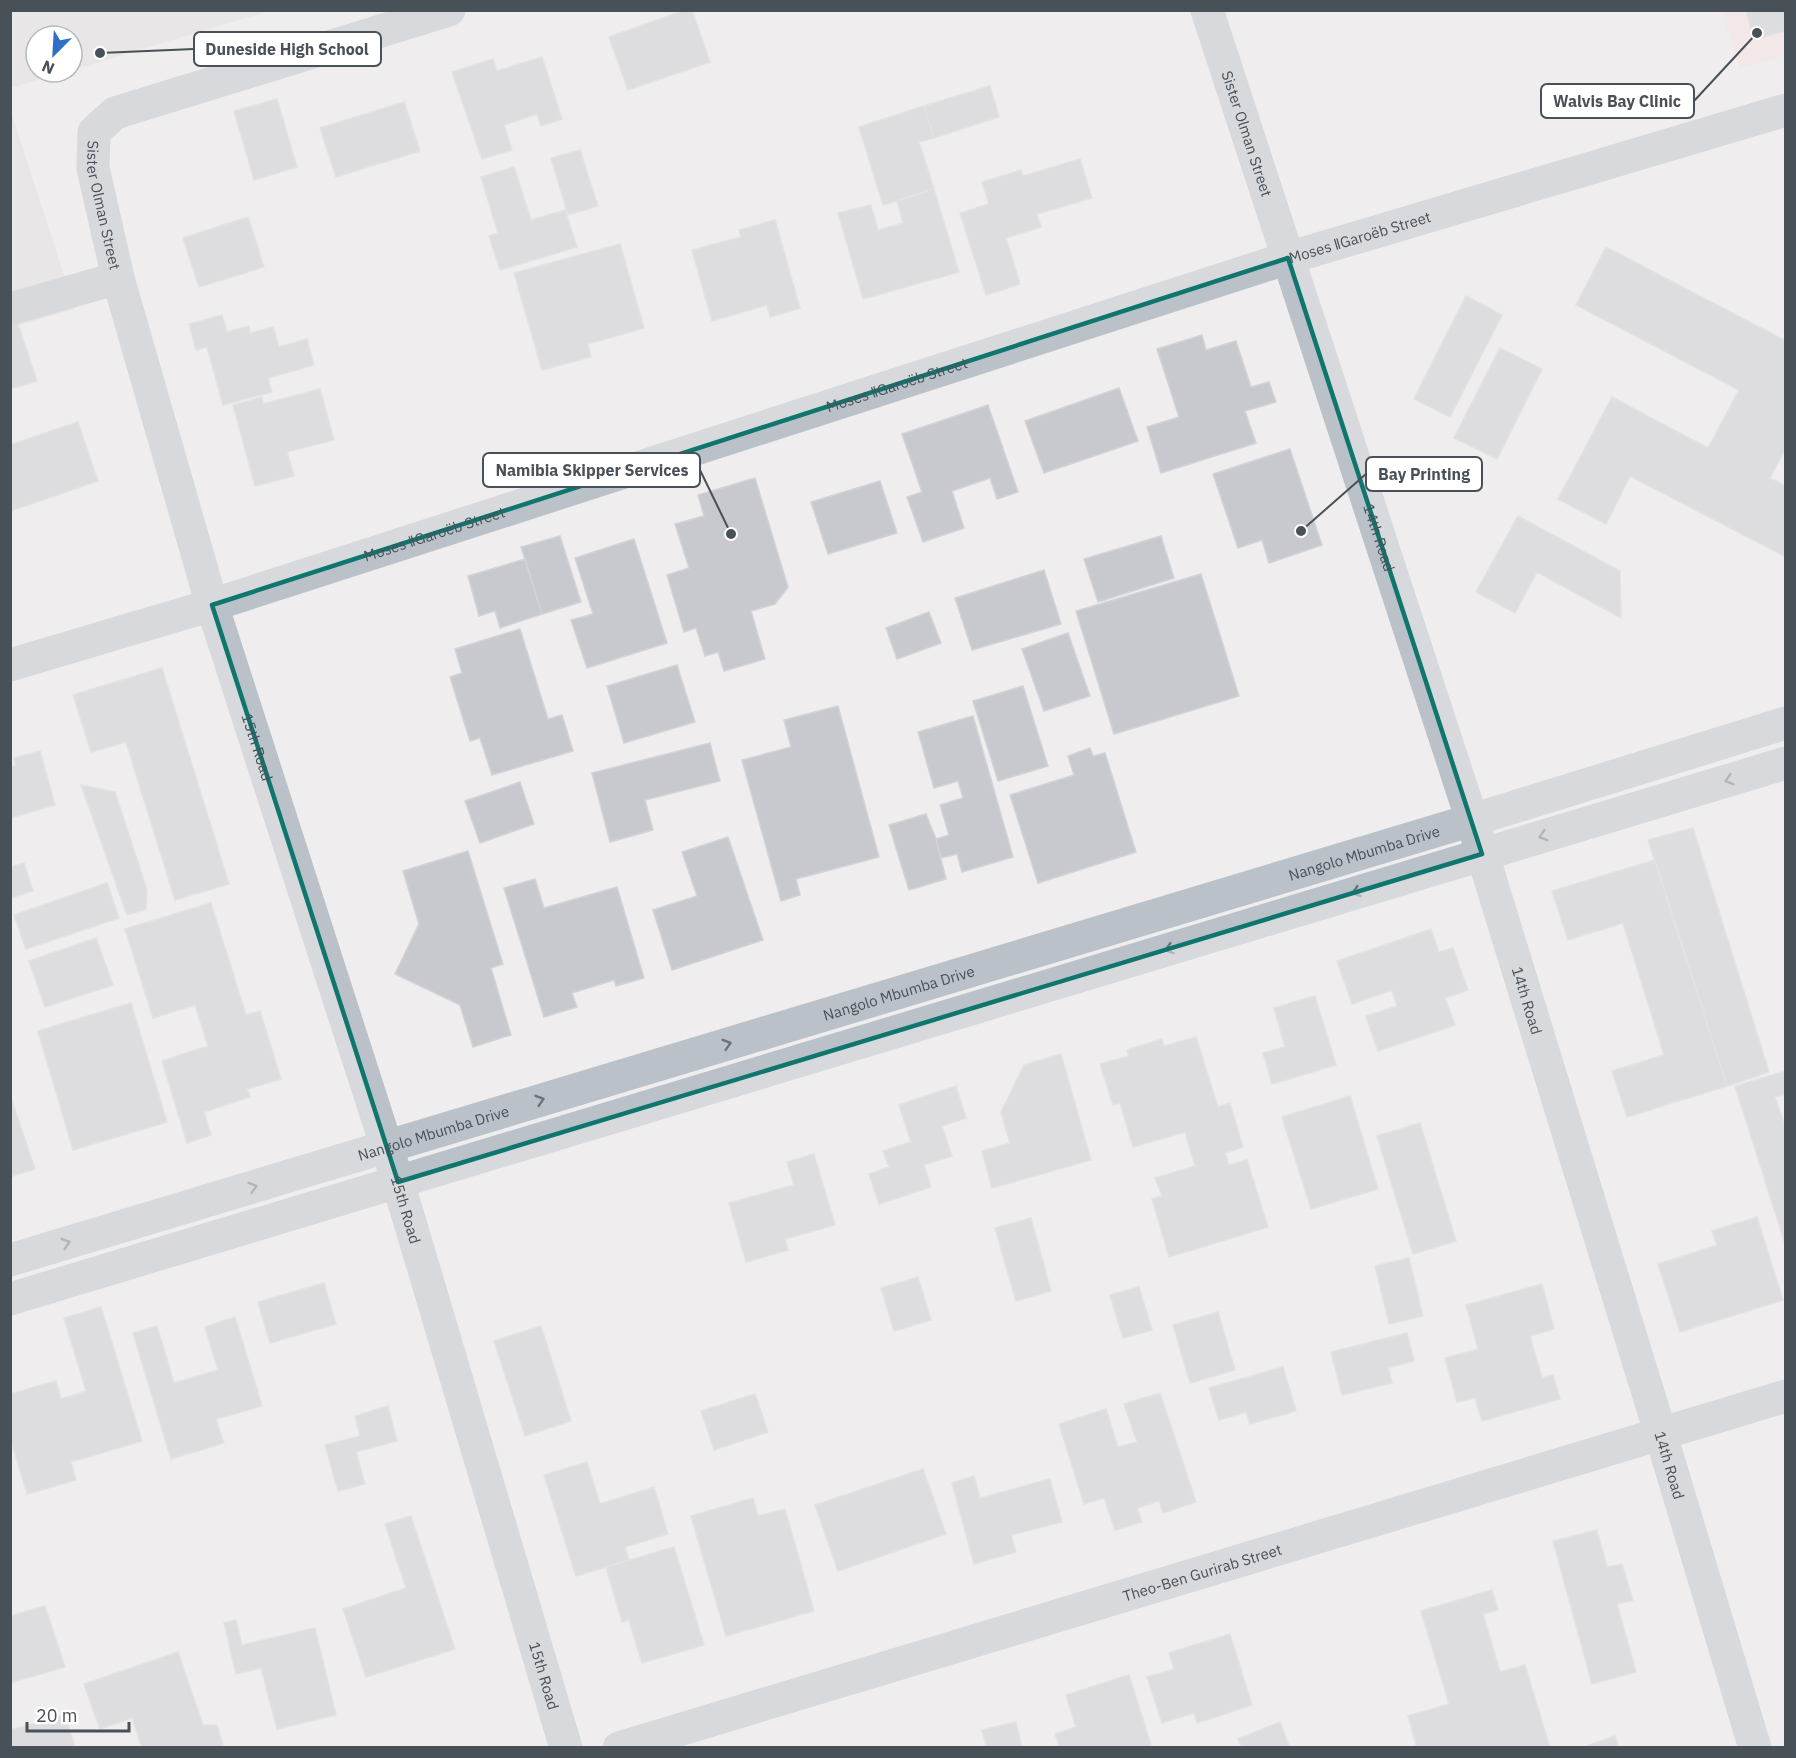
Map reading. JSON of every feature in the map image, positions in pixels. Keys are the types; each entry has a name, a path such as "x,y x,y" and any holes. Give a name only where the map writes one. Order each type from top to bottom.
{"street":[{"name":"Sister Olman Street","path":"212,605 118,278 93,168 94,132 115,113 450,10"},
{"name":"Sister Olman Street","path":"1207,10 1287,258"},
{"name":"Moses ǁGaroëb Street","path":"10,665 212,605 1287,258 1785,110"},
{"name":"14th Road","path":"1287,258 1472,820 1755,1748"},
{"path":"10,309 118,278"},
{"name":"15th Road","path":"212,605 387,1146 566,1748"},
{"name":"Nangolo Mbumba Drive","path":"10,1260 1472,820 1785,723"},
{"path":"10,1299 1785,763"},
{"name":"Theo-Ben Gurirab Street","path":"619,1748 1785,1396"}],"highlighted area":[{"path":"1288,258 1482,854 398,1182 212,605"}],"shaded area":[{"path":"11,10 269,10 84,66 84,24 24,24 24,84 11,88"},
{"path":"1722,11 1785,11 1785,55 1740,69"},
{"path":"10,109 75,309 11,328 10,328"}],"building":[{"path":"685,10 692,10 710,62 628,90 609,37"},
{"path":"1746,10 1786,10 1786,31 1754,39"},
{"path":"542,57 562,119 541,126 537,114 504,125 512,150 482,159 452,72 493,59 497,71"},
{"path":"990,86 999,117 934,138 924,106"},
{"path":"277,99 297,167 254,180 234,111"},
{"path":"404,102 420,151 336,177 320,128"},
{"path":"924,106 934,138 919,142 934,189 883,205 859,127"},
{"path":"580,150 598,206 568,215 551,158"},
{"path":"1080,159 1092,198 1037,214 1041,227 1006,238 1020,284 986,295 960,213 989,204 982,182 1021,170 1023,176"},
{"path":"514,167 531,220 565,210 577,247 500,270 489,236 498,233 481,177"},
{"path":"934,189 959,272 863,299 838,213 871,205 878,230 903,223 897,201"},
{"path":"248,217 264,267 199,287 183,238"},
{"path":"775,220 800,308 770,317 767,305 712,321 692,250 741,237 739,230"},
{"path":"620,244 644,328 588,344 591,357 542,370 514,273"},
{"path":"1606,247 1786,341 1786,448 1770,478 1786,486 1786,557 1630,476 1606,524 1558,499 1612,397 1708,448 1739,390 1576,305"},
{"path":"1466,296 1502,315 1450,417 1414,399"},
{"path":"222,315 227,332 249,326 250,333 273,327 279,347 307,339 314,365 268,378 272,392 223,405 207,347 196,350 189,324"},
{"path":"16,318 37,381 10,389 10,320"},
{"path":"1202,335 1206,350 1236,341 1251,387 1269,382 1276,402 1245,411 1256,443 1161,473 1147,427 1179,417 1157,349"},
{"path":"1500,348 1542,369 1497,459 1454,438"},
{"path":"1119,388 1138,441 1044,473 1025,421"},
{"path":"320,389 334,440 287,452 294,476 255,486 233,405 262,397 263,404"},
{"path":"988,405 1018,492 997,499 990,478 952,491 964,528 923,542 907,497 922,492 902,434"},
{"path":"78,422 98,481 10,511 10,445"},
{"path":"1290,449 1322,545 1269,563 1262,540 1238,548 1213,474"},
{"path":"755,478 788,587 775,604 751,611 765,659 724,671 718,652 705,656 696,628 684,632 667,575 689,568 675,524 704,516 698,495"},
{"path":"880,481 897,533 828,554 811,502"},
{"path":"1518,516 1620,571 1621,618 1537,572 1515,613 1476,592"},
{"path":"560,536 581,602 542,614 521,547"},
{"path":"1161,536 1174,578 1098,602 1084,559"},
{"path":"634,539 667,643 587,668 571,620 593,614 575,558"},
{"path":"525,559 542,614 500,628 495,611 479,616 468,576"},
{"path":"1044,570 1061,624 972,650 955,598"},
{"path":"1201,574 1239,696 1114,734 1076,611"},
{"path":"929,612 941,643 897,659 886,628"},
{"path":"520,629 548,719 562,715 573,751 492,775 480,738 470,741 450,677 462,673 455,649"},
{"path":"1068,633 1090,696 1044,711 1022,649"},
{"path":"677,665 695,722 624,743 607,686"},
{"path":"162,668 229,884 175,900 126,742 91,752 73,695"},
{"path":"1023,686 1048,766 998,781 973,701"},
{"path":"838,706 879,857 796,879 800,895 781,901 742,760 791,747 784,720"},
{"path":"973,716 1013,857 962,872 957,854 941,858 936,839 949,835 940,805 963,798 958,781 934,788 918,732"},
{"path":"710,743 720,781 645,800 653,830 610,842 592,773"},
{"path":"1090,748 1093,756 1105,753 1136,852 1038,883 1010,795 1074,775 1068,756"},
{"path":"40,751 55,805 10,818 10,767 16,766 14,758"},
{"path":"520,782 534,824 480,843 465,801"},
{"path":"81,785 115,792 147,890 146,909 127,915"},
{"path":"926,814 936,839 946,879 909,890 889,825"},
{"path":"1693,828 1769,1072 1727,1086 1648,840"},
{"path":"728,837 763,940 672,970 653,910 697,896 682,852"},
{"path":"468,851 503,964 491,968 511,1035 473,1047 460,1005 395,974 419,924 403,871"},
{"path":"1655,860 1727,1086 1627,1117 1612,1071 1664,1055 1623,923 1568,940 1552,891"},
{"path":"24,863 33,891 10,898 10,867"},
{"path":"535,879 544,908 617,887 644,978 616,986 614,980 572,993 577,1007 544,1017 504,888"},
{"path":"107,883 119,918 26,949 14,915"},
{"path":"211,903 246,1015 260,1011 281,1079 247,1089 250,1097 204,1112 211,1135 187,1143 162,1061 208,1046 195,1005 153,1018 125,929"},
{"path":"1431,929 1439,952 1453,948 1468,990 1445,998 1455,1025 1378,1051 1366,1016 1397,1006 1392,990 1352,1004 1337,961"},
{"path":"96,938 113,985 45,1007 29,961"},
{"path":"1315,996 1336,1065 1272,1084 1263,1053 1285,1047 1274,1008"},
{"path":"131,1003 167,1122 73,1150 38,1031"},
{"path":"1196,1037 1218,1107 1230,1103 1243,1147 1225,1153 1229,1165 1247,1160 1268,1227 1169,1257 1152,1199 1162,1196 1155,1178 1195,1166 1185,1132 1133,1147 1120,1103 1113,1105 1100,1064 1129,1056 1127,1050 1162,1039 1164,1046"},
{"path":"1061,1054 1091,1160 992,1188 982,1151 1010,1143 1001,1112 1024,1065"},
{"path":"1786,1071 1786,1094 1775,1097 1786,1128 1786,1247 1735,1086"},
{"path":"956,1086 966,1118 942,1126 952,1156 924,1165 931,1187 879,1204 869,1174 889,1167 883,1151 911,1142 899,1105"},
{"path":"10,1095 35,1169 10,1177"},
{"path":"1350,1096 1378,1189 1311,1209 1282,1117"},
{"path":"1420,1123 1456,1241 1413,1254 1377,1136"},
{"path":"814,1154 835,1225 785,1239 788,1250 746,1262 729,1203 794,1185 787,1162"},
{"path":"1757,1217 1783,1300 1680,1332 1658,1264 1717,1245 1712,1231"},
{"path":"1031,1218 1051,1291 1016,1301 995,1228"},
{"path":"1409,1258 1423,1316 1389,1324 1375,1266"},
{"path":"918,1277 931,1320 894,1331 881,1288"},
{"path":"324,1283 336,1324 270,1343 258,1302"},
{"path":"1542,1284 1554,1329 1530,1336 1542,1378 1553,1375 1560,1399 1482,1421 1475,1398 1457,1402 1445,1358 1478,1349 1466,1305"},
{"path":"1139,1287 1152,1330 1123,1338 1110,1295"},
{"path":"101,1307 142,1441 71,1462 76,1480 27,1494 10,1437 10,1394 56,1381 61,1399 86,1391 64,1318"},
{"path":"1218,1312 1235,1370 1190,1383 1173,1325"},
{"path":"235,1317 262,1406 216,1419 224,1443 171,1459 133,1333 157,1326 174,1383 218,1370 205,1327"},
{"path":"541,1326 571,1421 525,1436 494,1341"},
{"path":"1407,1333 1414,1361 1388,1368 1392,1383 1342,1395 1331,1352"},
{"path":"1283,1367 1296,1411 1250,1424 1246,1412 1219,1420 1209,1388"},
{"path":"1160,1393 1196,1502 1163,1513 1159,1501 1137,1508 1142,1522 1115,1530 1104,1498 1084,1504 1059,1424 1106,1409 1118,1447 1137,1442 1124,1404"},
{"path":"755,1394 768,1432 714,1450 701,1411"},
{"path":"388,1406 397,1441 356,1452 365,1484 338,1491 325,1445 360,1436 355,1416"},
{"path":"587,1462 600,1504 654,1487 668,1534 625,1547 629,1560 576,1576 544,1475"},
{"path":"923,1469 946,1534 838,1571 815,1505"},
{"path":"974,1476 980,1498 1050,1479 1062,1522 1011,1535 1016,1552 974,1564 952,1483"},
{"path":"753,1498 758,1516 785,1509 814,1611 726,1636 691,1516"},
{"path":"411,1516 455,1649 366,1677 343,1609 406,1588 385,1524"},
{"path":"1597,1530 1607,1567 1622,1564 1633,1600 1617,1604 1636,1672 1592,1684 1553,1541"},
{"path":"674,1547 704,1645 642,1663 629,1620 622,1622 606,1567"},
{"path":"1492,1590 1498,1610 1483,1614 1500,1672 1525,1665 1550,1748 1417,1748 1408,1716 1449,1704 1421,1611"},
{"path":"45,1606 65,1667 10,1683 10,1616"},
{"path":"236,1620 242,1645 315,1628 336,1715 277,1729 261,1668 236,1674 224,1623"},
{"path":"1230,1634 1252,1705 1197,1723 1194,1713 1162,1723 1147,1677 1174,1669 1169,1653"},
{"path":"178,1652 203,1725 217,1725 224,1748 142,1748 132,1718 100,1729 84,1684"},
{"path":"1129,1675 1152,1748 1060,1748 1055,1734 1076,1727 1066,1695"},
{"path":"65,1715 75,1748 10,1748 10,1730"},
{"path":"1016,1722 1022,1748 987,1748 982,1730"},
{"path":"1280,1722 1290,1748 1242,1748 1238,1739"},
{"path":"1615,1736 1619,1748 1581,1748"}],"place":[{"name":"Walvis Bay Clinic","path":"1757,33"},
{"name":"Duneside High School","path":"100,53"},
{"name":"Bay Printing","path":"1301,531"},
{"name":"Namibia Skipper Services","path":"731,534"}]}
